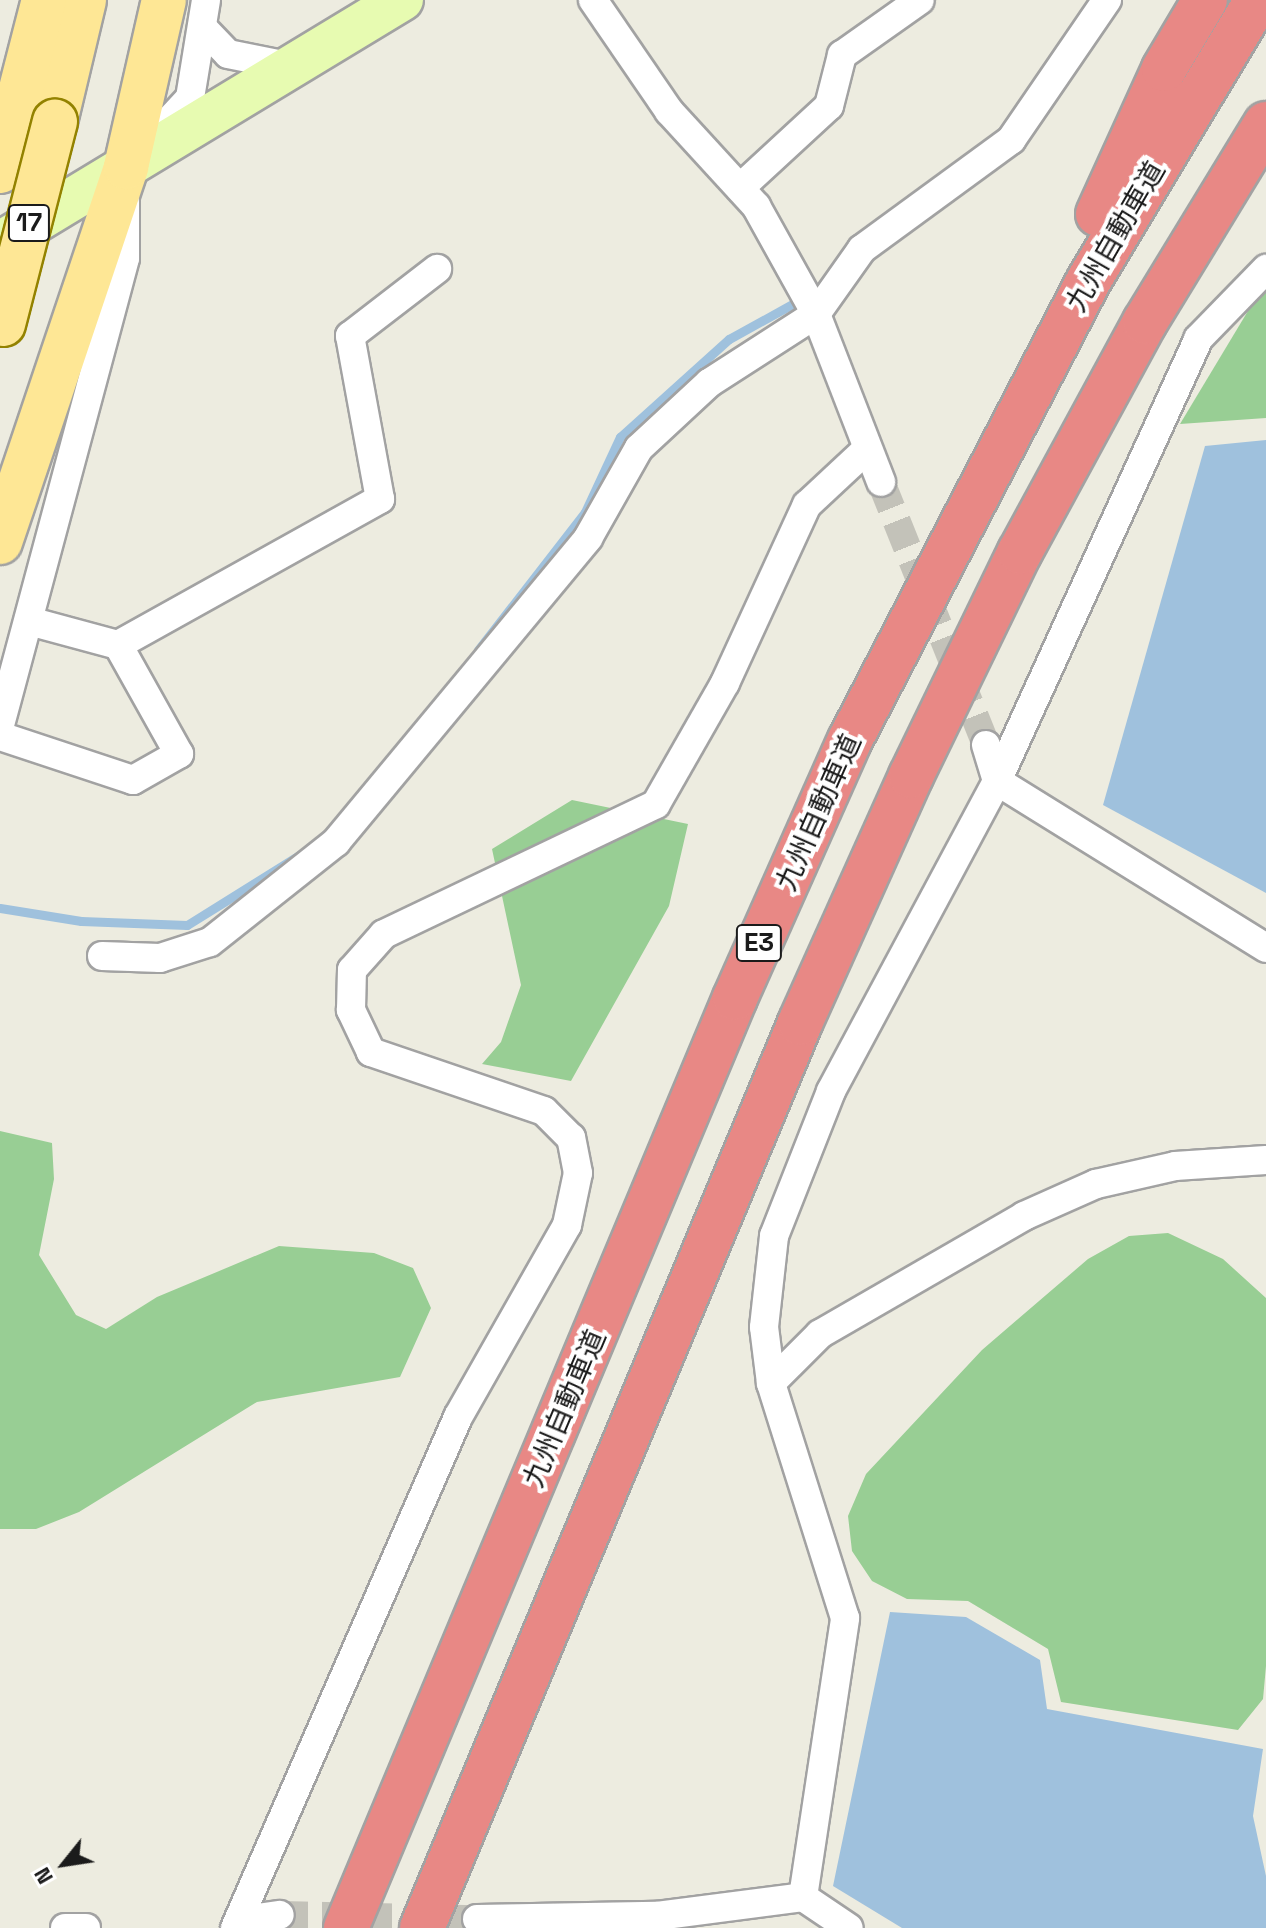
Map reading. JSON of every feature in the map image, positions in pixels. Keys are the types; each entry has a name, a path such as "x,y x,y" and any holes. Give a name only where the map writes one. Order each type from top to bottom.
{"highway":[{"path":"960,519 1164,69 1205,0"},
{"name":"九州自動車道","path":"346,1928 735,998 850,740 960,519 1096,267 1257,0"},
{"name":"E3","path":"422,1928 800,1023 911,776 1050,498 1145,322 1266,124"}],"main road":[{"path":"4,158 44,0"},
{"name":"17","path":"1,329 84,0"},
{"path":"0,542 126,167 164,0"},
{"path":"0,243 288,66 402,0"}],"street":[{"path":"593,0 669,111 756,206 816,314 881,482"},
{"path":"740,188 829,106 842,55 920,0"},
{"path":"102,956 160,958 210,942 336,842 588,538 639,448 709,383 816,314 862,249 1011,140 1107,0"},
{"path":"0,725 125,258 126,167 190,98 204,13"},
{"path":"204,13 228,54 288,66"},
{"path":"29,621 118,645 380,499 350,336 437,269"},
{"path":"803,1897 845,1618 771,1383 764,1327 774,1236 831,1091 997,781 1198,339 1266,269"},
{"path":"239,1924 458,1417 567,1225 578,1173 571,1138 544,1111 371,1052 351,1010 352,970 384,934 656,804 725,683 807,505 867,449"},
{"path":"0,736 133,780 179,754 118,645"},
{"path":"986,745 997,781 1266,948"},
{"path":"771,1383 820,1334 1024,1216 1096,1184 1175,1166 1266,1160"},
{"path":"485,1923 657,1916 803,1897 849,1928"},
{"path":"239,1924 280,1915"},
{"path":"65,1928 86,1928"}],"green space":[{"path":"1266,281 1266,418 1180,424"},
{"path":"572,800 688,824 669,906 571,1081 482,1064 501,1042 521,985 492,849"},
{"path":"0,1131 52,1143 54,1179 39,1255 76,1315 106,1329 157,1297 279,1246 374,1253 413,1268 431,1308 400,1377 257,1402 79,1512 36,1529 0,1529"},
{"path":"1168,1233 1223,1259 1266,1298 1266,1666 1263,1699 1238,1730 1061,1702 1048,1649 968,1601 907,1599 872,1581 852,1551 848,1516 866,1474 982,1350 1088,1259 1129,1236"}],"water":[{"path":"1266,440 1266,893 1103,805 1205,446"},
{"path":"890,1612 966,1617 1040,1660 1047,1709 1263,1749 1253,1816 1266,1876 1266,1928 902,1928 833,1886"}],"waterway":[{"path":"478,650 585,512 620,437 729,339 796,302"},
{"path":"0,908 81,921 187,925 301,854"}],"tunnel":[{"path":"881,482 986,745"},
{"path":"280,1915 477,1919"}]}
